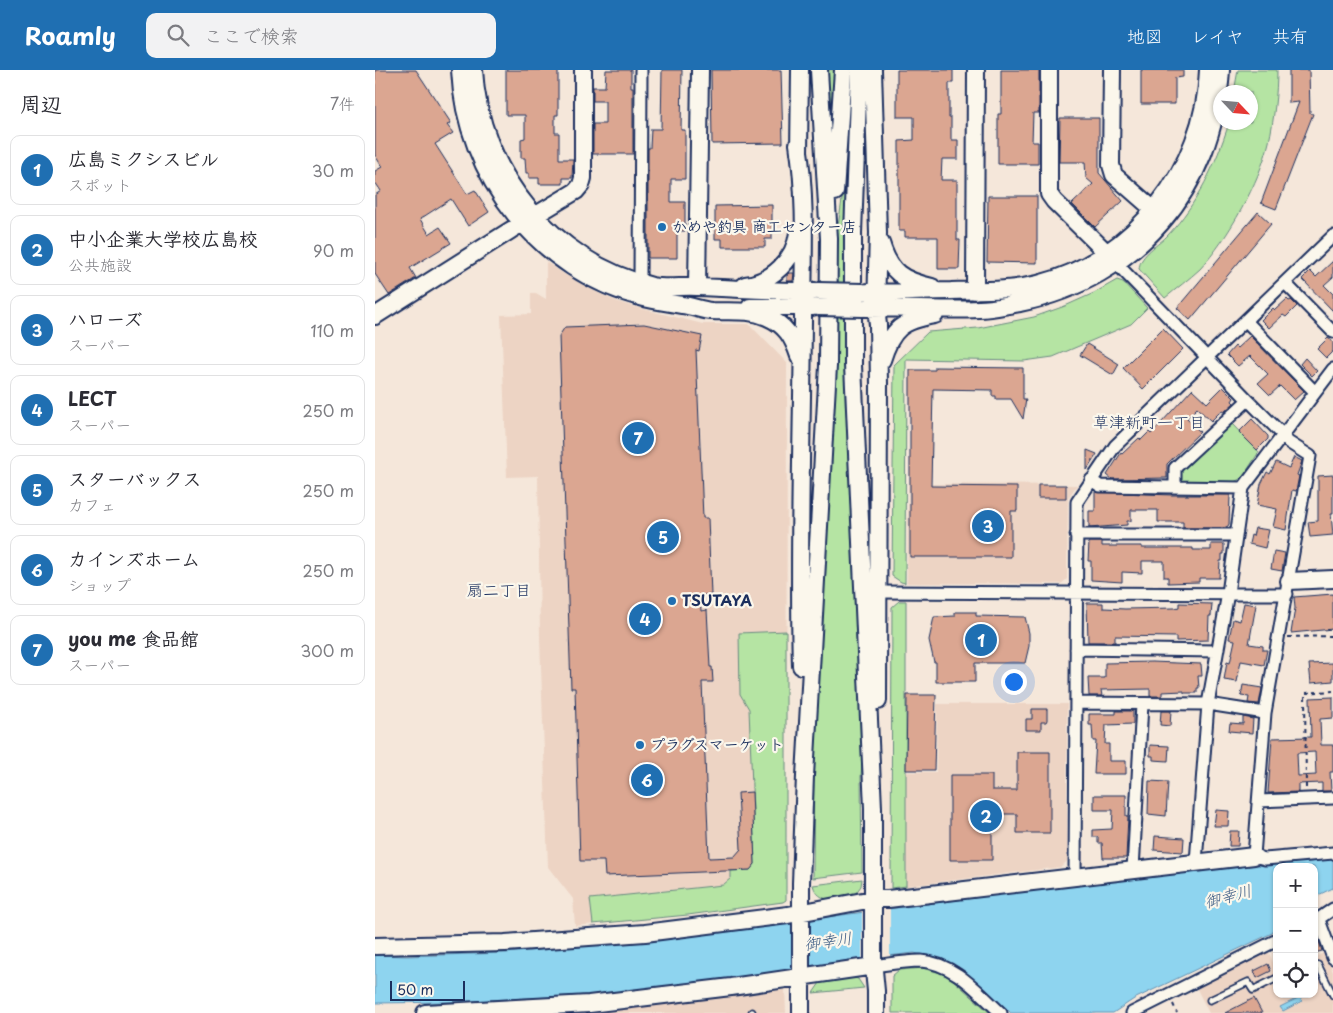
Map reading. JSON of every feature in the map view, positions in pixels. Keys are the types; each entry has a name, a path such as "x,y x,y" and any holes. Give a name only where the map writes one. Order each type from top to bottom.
{"street":[{"path":"460,70 466,117 477,150 495,185 559,257 604,284 644,298 711,310 750,312 773,320 783,326 792,337 803,366"},
{"path":"474,70 477,102 488,140 528,220 580,255 609,270 639,282 660,287 697,287 811,299"},
{"path":"375,316 576,191 581,185 583,178 583,70"},
{"path":"639,282 641,70"},
{"path":"697,287 700,70"},
{"path":"721,289 729,285 747,285 763,280 784,264 793,250 799,228 800,70"},
{"path":"801,1013 801,916 805,776 828,366 829,239 819,70"},
{"path":"829,239 835,189 843,70"},
{"path":"859,70 853,233 853,365 873,808 873,963 876,1013"},
{"path":"873,70 878,234 870,300 879,384"},
{"path":"975,291 976,70"},
{"path":"1049,70 1049,194 1288,442 1310,456 1265,713 1254,856"},
{"path":"1112,70 1111,165 1114,175 1155,210"},
{"path":"873,808 878,724 879,384 881,364 886,349 901,326 913,320 927,316 1019,303 1058,293 1087,281 1155,210 1183,168 1193,144 1206,96 1208,70"},
{"path":"870,300 951,291 1014,288 1040,284 1137,247 1161,224 1181,197 1195,173 1215,117 1221,70"},
{"path":"799,144 811,299 803,366 800,484 800,616 805,776"},
{"path":"878,234 889,264 895,272 917,284 951,291"},
{"path":"1075,877 1077,502 1115,446 1333,236"},
{"path":"1324,245 1333,254"},
{"path":"1285,283 1333,332"},
{"path":"689,306 811,299 870,300 979,310"},
{"path":"1246,321 1315,392"},
{"path":"1196,862 1208,704 1228,593 1243,488 1333,368"},
{"path":"1175,487 1175,468 1248,400"},
{"path":"1091,480 1100,486 1243,488"},
{"path":"1076,535 1236,535"},
{"path":"879,592 1228,593 1288,587 1333,579"},
{"path":"1076,649 1217,651"},
{"path":"1076,703 1208,704 1265,713"},
{"path":"1133,870 1142,704"},
{"path":"1259,801 1333,798"},
{"path":"375,946 505,943 645,933 801,916 873,904 888,899 1196,862 1254,856 1265,859 1333,853"},
{"path":"1318,920 1333,908"},
{"path":"1318,923 1333,958"},
{"path":"1132,1013 1273,942"},
{"path":"425,1013 589,1004 873,963 914,961 938,965 950,970 961,977 1001,1013"}],"lane":[{"path":"1318,966 1332,992"},
{"path":"1210,1000 1248,982 1253,990 1273,980"}],"path":[{"path":"1279,638 1333,636"},
{"path":"1306,800 1305,694 1333,691"},
{"path":"1173,1005 1177,1013"}],"shaded area":[{"path":"546,262 590,289 631,306 703,324 749,324 787,363 786,900 783,902 688,915 575,926 573,899 548,867 540,638 538,476 507,477 501,315 531,314 531,293 536,293 546,299"},
{"path":"908,484 1077,485 1068,498 1067,579 1061,584 907,583"},
{"path":"937,704 1067,704 1067,861 1061,867 906,886 906,772 936,772"},
{"path":"1268,951 1273,962 1273,998 1318,998 1318,956 1325,952 1333,972 1333,1013 1209,1013 1196,987"},
{"path":"785,989 786,1013 561,1013 619,1008"}],"green space":[{"path":"825,70 836,70 832,119 828,120"},
{"path":"853,70 846,243 845,369 864,732 861,777 862,872 813,878 814,757 835,247 843,193 846,95"},
{"path":"1238,70 1277,70 1274,115 1265,157 1242,209 1211,257 1200,269 1165,298 1139,269 1140,264 1146,254 1164,239 1188,210 1212,168 1226,130 1258,130 1258,85 1235,85"},
{"path":"1117,280 1123,282 1147,308 1131,324 1053,357 1024,361 906,359 905,583 892,576 894,365 928,332 978,328 1034,317 1065,306"},
{"path":"1231,423 1259,452 1242,478 1234,482 1185,482 1181,478 1181,472"},
{"path":"899,601 906,601 906,886 891,888 892,607"},
{"path":"786,631 786,900 783,902 688,915 593,924 590,899 723,885 731,878 731,871 750,870 755,864 749,709 740,694 739,633"},
{"path":"862,879 861,886 855,894 837,900 820,896 813,885"},
{"path":"923,968 951,978 990,1013 892,1013 892,976 899,970"},
{"path":"852,977 858,979 864,988 813,993 822,980"}],"water":[{"path":"1333,858 1333,888 1318,895 1318,863 1279,863"},
{"name":"御幸川","path":"1273,864 1273,932 1134,999 1113,1013 1011,1013 959,967 938,958 914,953 845,961 728,980 589,995 450,1002 375,1003 375,955 506,953 641,941 1151,875"},
{"path":"1298,998 1302,1001 1283,1011 1280,1007"}],"pier":[{"path":"890,907 890,958 862,961 862,911"}],"building":[{"path":"375,70 416,70 451,123 447,125 453,133 435,144 467,194 475,190 489,212 468,226 451,199 420,219 429,234 440,227 451,243 410,268 416,278 389,295 375,274 375,195 381,191 375,182 375,171 382,167 375,155"},
{"path":"506,70 558,70 558,115 555,115 555,133 559,133 559,159 573,159 572,178 563,178 563,184 539,184 539,178 529,178 529,173 526,173 525,158 521,158 521,139 525,138 525,115 506,115"},
{"path":"606,70 631,70 631,87 633,87 633,154 593,154 593,124 605,124 605,101 593,101 593,87 605,87"},
{"path":"662,70 682,70 681,130 685,130 685,179 671,179 671,202 685,202 685,231 677,231 677,258 648,258 648,148 650,148 651,129 661,129"},
{"path":"711,70 781,70 783,143 712,144"},
{"path":"897,70 953,70 953,83 949,83 949,117 951,117 951,140 958,140 958,159 942,159 941,180 957,180 957,240 960,240 959,269 938,269 938,237 905,237 905,231 899,231 899,141 914,140 914,117 897,117"},
{"path":"1001,70 1039,70 1039,113 1033,113 1032,142 1038,142 1038,164 998,164 998,114 1001,114"},
{"path":"1141,70 1183,70 1183,77 1175,78 1175,104 1141,104"},
{"path":"1289,70 1309,70 1310,113 1313,114 1276,209 1261,203 1299,102 1289,103"},
{"path":"1060,118 1099,118 1099,173 1123,201 1095,227 1072,204 1093,184 1086,178 1085,162 1059,162"},
{"path":"988,196 1037,196 1037,263 987,262"},
{"path":"772,205 772,239 765,239 765,247 722,247 722,239 715,239 715,206"},
{"path":"1258,212 1271,224 1190,320 1177,308"},
{"path":"1333,261 1333,277 1324,285 1333,294 1333,311 1302,279 1310,271 1316,277"},
{"path":"789,273 794,273 793,281 787,281"},
{"path":"1287,299 1297,306 1286,317 1283,315 1269,328 1261,320 1273,308 1275,310"},
{"path":"644,324 702,336 699,351 696,350 703,518 708,518 711,595 700,595 701,611 707,610 710,667 712,667 713,682 702,682 709,858 734,857 741,849 738,793 752,792 755,864 750,870 605,876 604,861 580,861 575,688 571,688 559,336 565,327"},
{"path":"1163,328 1183,349 1143,389 1123,368"},
{"path":"1250,336 1304,391 1294,400 1280,386 1270,395 1258,383 1268,374 1250,356 1238,366 1227,355 1235,346 1237,348"},
{"path":"1328,338 1333,342 1333,351 1326,358 1317,349"},
{"path":"1087,344 1119,364 1113,375 1080,355"},
{"path":"1305,358 1317,371 1312,376 1300,364"},
{"path":"935,367 1023,368 1023,399 1026,399 1023,419 1011,399 996,399 996,396 992,396 992,390 933,389 931,486 1017,487 1017,511 1011,511 1011,557 910,557 910,370 935,370"},
{"path":"1223,387 1234,398 1232,401 1234,403 1211,421 1197,408 1187,418 1200,432 1167,464 1167,478 1112,479 1107,475 1121,453 1139,438 1141,440 1149,432 1151,434 1192,389 1207,403"},
{"path":"1252,419 1268,436 1268,439 1257,450 1239,432"},
{"path":"1087,450 1097,454 1087,470"},
{"path":"1294,457 1302,461 1297,475 1299,476 1296,491 1292,490 1286,530 1273,527 1277,509 1257,505 1261,484 1267,472 1270,474 1276,462 1289,468"},
{"path":"1333,475 1333,514 1331,514 1333,535 1310,537 1308,522 1318,521 1318,476"},
{"path":"1038,485 1066,485 1066,498 1038,498"},
{"path":"1095,492 1230,495 1229,524 1224,528 1183,528 1183,522 1158,522 1158,510 1131,510 1131,521 1127,521 1127,525 1089,528 1089,511 1095,511"},
{"path":"1255,528 1269,530 1265,548 1249,544"},
{"path":"1089,542 1102,542 1102,546 1193,548 1193,550 1211,550 1211,544 1224,544 1224,554 1222,554 1222,561 1220,561 1219,578 1199,578 1199,582 1168,583 1168,577 1164,577 1164,561 1142,561 1142,573 1122,572 1122,582 1091,580 1091,561 1088,561"},
{"path":"1274,551 1285,553 1282,571 1271,569"},
{"path":"1333,594 1333,629 1291,633 1295,608 1294,597"},
{"path":"1087,603 1103,603 1103,608 1125,609 1175,608 1179,607 1179,603 1212,604 1211,616 1209,616 1208,640 1176,641 1176,637 1115,636 1115,642 1088,642"},
{"path":"1244,603 1256,605 1249,644 1263,646 1263,650 1267,650 1264,665 1241,661 1237,682 1224,680 1227,662 1230,663 1235,640 1229,639 1233,619 1240,621"},
{"path":"955,612 976,612 976,616 1025,617 1029,633 1029,646 1025,663 975,663 975,682 936,682 936,662 934,662 929,640 934,617 955,616"},
{"path":"1105,663 1201,664 1202,676 1198,676 1199,688 1197,688 1197,693 1184,693 1184,691 1162,692 1162,696 1150,696 1150,689 1101,690 1102,696 1089,696 1088,678 1105,678"},
{"path":"1333,663 1333,681 1311,683 1309,664"},
{"path":"1243,685 1262,688 1259,704 1248,703 1249,697 1241,696"},
{"path":"907,695 936,695 934,770 906,770"},
{"path":"1333,697 1333,718 1320,719 1321,745 1333,745 1333,772 1330,772 1331,791 1322,791 1322,783 1298,784 1298,792 1268,793 1272,738 1311,737 1310,698","holes":["1315,752 1316,775 1298,776 1297,753"]},
{"path":"1032,709 1047,709 1047,720 1046,722 1041,722 1041,730 1026,730 1026,719 1032,719"},
{"path":"1116,711 1133,711 1133,724 1106,725 1105,744 1109,744 1109,761 1126,761 1126,774 1094,774 1096,741 1093,741 1092,725 1089,725 1089,714 1116,714"},
{"path":"1161,711 1171,711 1170,726 1160,725"},
{"path":"1243,717 1253,719 1252,733 1229,731 1230,723 1243,724"},
{"path":"1150,745 1169,746 1168,761 1153,760 1153,756 1150,756"},
{"path":"1017,752 1050,752 1050,833 1017,833 1017,814 992,814 992,860 950,860 950,775 992,775 992,790 1017,790"},
{"path":"1149,781 1168,782 1166,816 1148,814"},
{"path":"1094,795 1126,795 1126,816 1128,816 1126,858 1103,858 1102,843 1098,843 1098,837 1093,837 1093,830 1112,829 1113,810 1094,810"},
{"path":"1216,810 1229,811 1228,826 1214,826"},
{"path":"1230,831 1239,831 1238,846 1229,846"},
{"path":"1155,836 1184,838 1183,852 1154,850"},
{"path":"1318,938 1322,951 1318,952"},
{"path":"1268,964 1271,971 1257,978 1254,971"},
{"path":"1254,998 1262,1013 1225,1013"}],"place":[{"name":"かめや釣具 商工センター店","path":"662,227"},
{"name":"you me 食品館","path":"638,438"},
{"name":"ハローズ","path":"988,526"},
{"name":"スターバックス","path":"663,537"},
{"name":"TSUTAYA","path":"672,601"},
{"name":"LECT","path":"645,619"},
{"name":"広島ミクシスビル","path":"981,640"},
{"name":"プラグスマーケット","path":"640,745"},
{"name":"カインズホーム","path":"647,780"},
{"name":"中小企業大学校広島校","path":"986,816"}],"district":[{"name":"草津新町一丁目","path":"1149,422"},
{"name":"扇二丁目","path":"499,590"}]}
